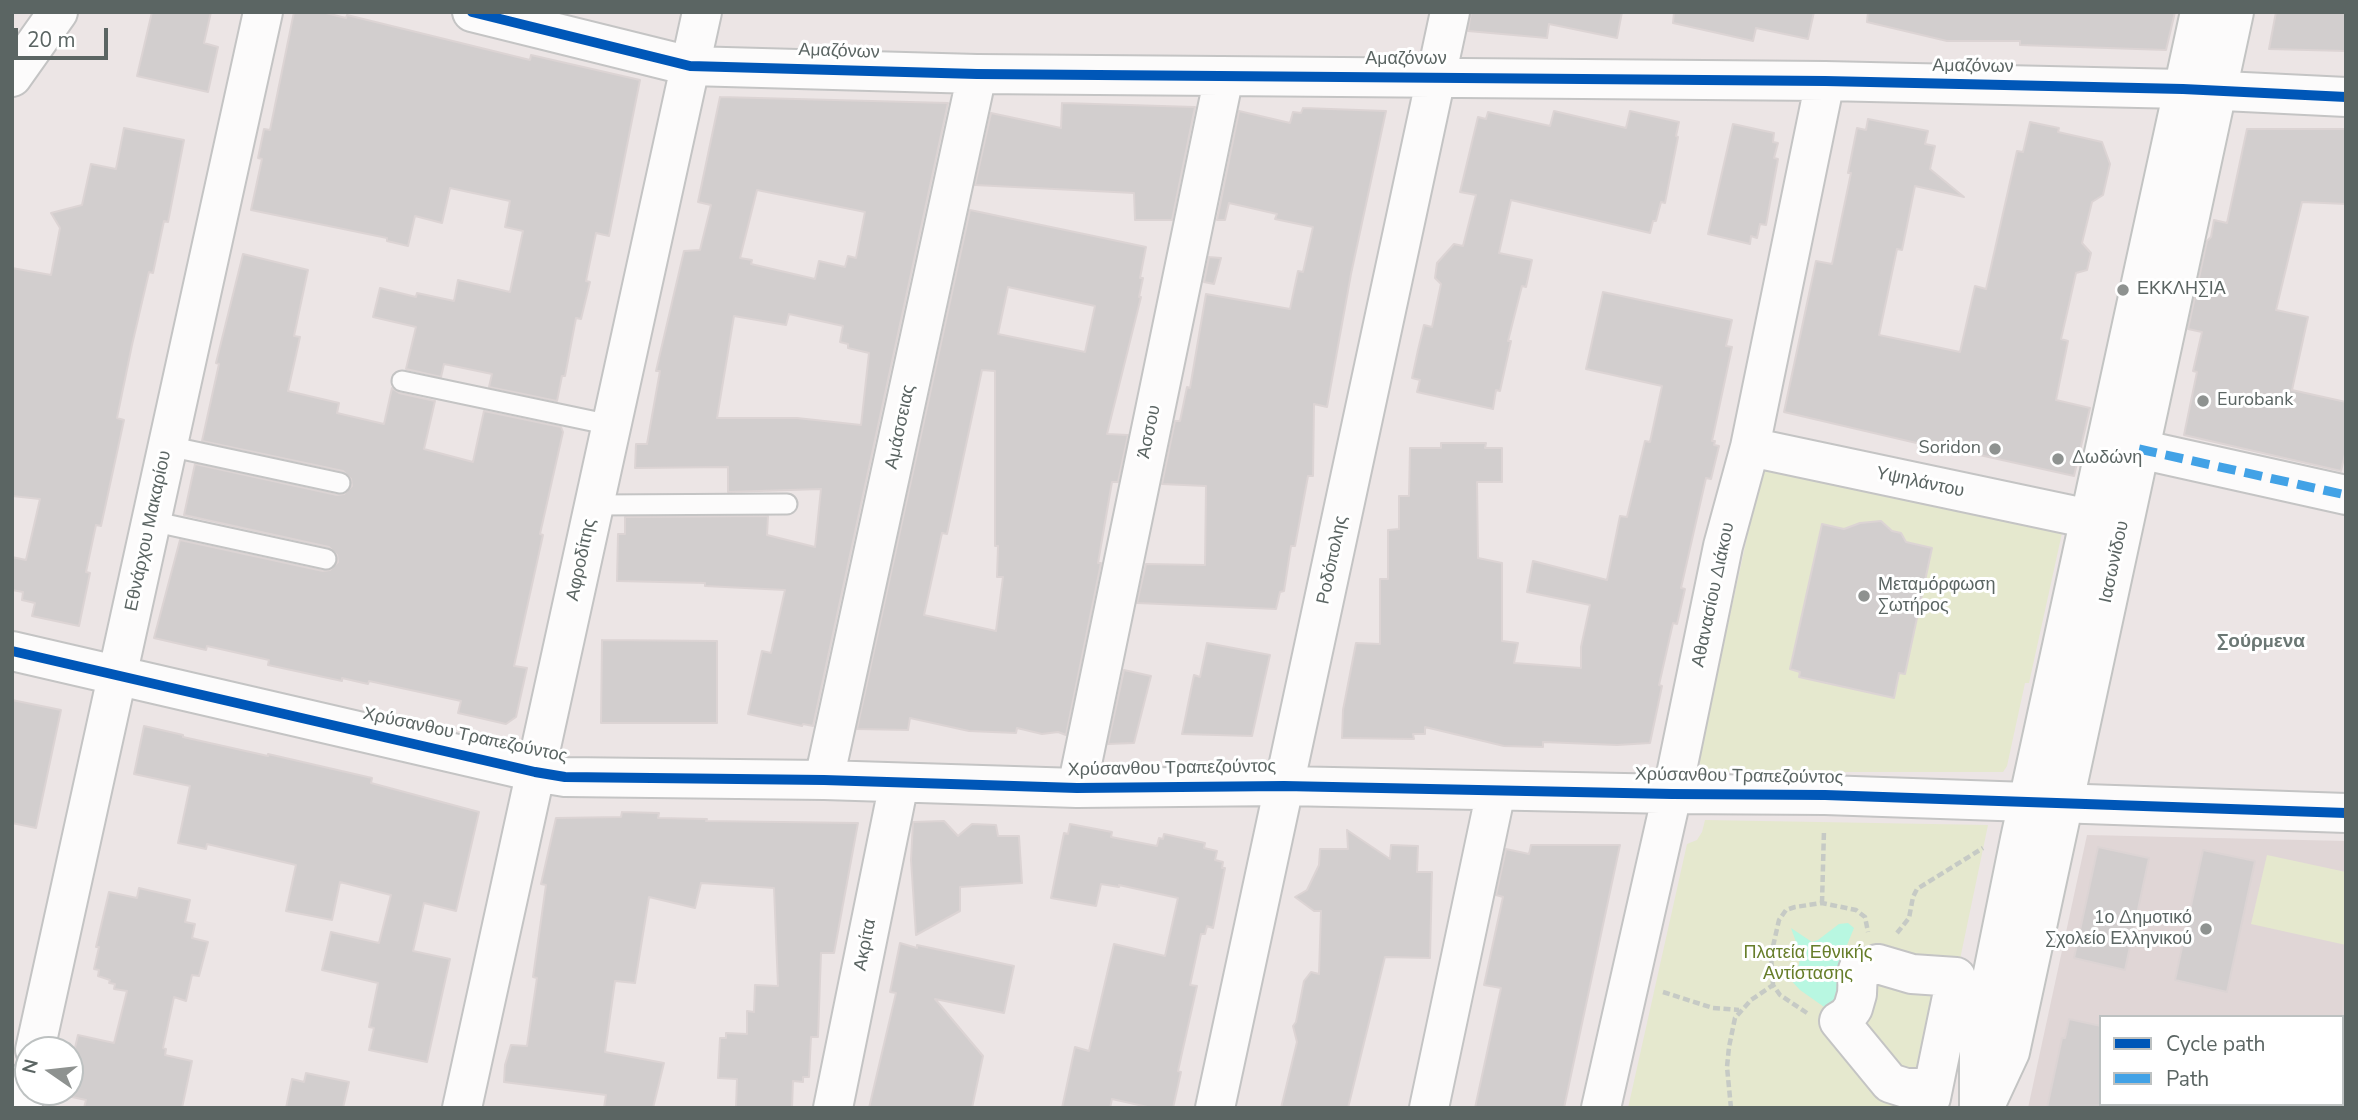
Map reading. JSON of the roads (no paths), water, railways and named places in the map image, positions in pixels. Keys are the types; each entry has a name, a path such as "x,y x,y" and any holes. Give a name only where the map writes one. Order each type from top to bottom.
{"street":[{"path":"12,77 58,12"},
{"name":"Εθνάρχου Μακαρίου","path":"33,1036 118,674 263,12"},
{"name":"Αμαζόνων","path":"472,12 690,66 977,74 1825,81 2200,90 2346,97"},
{"name":"Αφροδίτης","path":"462,1108 702,12"},
{"name":"Ροδόπολης","path":"1214,1108 1450,12"},
{"name":"Ιασωνίδου","path":"1981,1108 1979,1042 2020,839 2045,803 2139,449 2200,90 2200,12"},
{"name":"Ιασωνίδου","path":"1981,1108 2010,1052 2045,803 2090,519 2200,90 2234,12"},
{"name":"Αμάσσειας","path":"824,780 977,74"},
{"name":"Άσσου","path":"1077,788 1224,76"},
{"name":"Αθανασίου Διάκου","path":"1601,1108 1672,794 1723,546 1750,447 1825,81"},
{"name":"Υψηλάντου","path":"1750,447 2090,519"},
{"path":"2139,449 2346,495"},
{"name":"Χρύσανθου Τραπεζούντος","path":"12,651 565,777 824,780 1077,788 1284,786 1825,795 2346,813"},
{"name":"Ακρίτα","path":"834,1108 899,783"},
{"path":"1429,1108 1496,790"},
{"path":"1878,964 1912,974 1956,977 1931,1098 1918,1087 1906,1088 1890,1083 1839,1021 1853,1008 1857,994 1858,970 1878,964"}],"lane":[{"path":"402,381 611,425"},
{"path":"168,446 340,483"},
{"path":"594,505 787,503"},
{"path":"151,521 326,559"}],"place":[{"name":"ΕΚΚΛΗΣΙΑ","path":"2123,290"},
{"name":"Eurobank","path":"2203,401"},
{"name":"Soridon","path":"1995,449"},
{"name":"Δωδώνη","path":"2058,459"},
{"name":"Μεταμόρφωση Σωτήρος","path":"1864,596"},
{"name":"1ο Δημοτικό Σχολείο Ελληνικού","path":"2206,929"}],"district":[{"name":"Σούρμενα","path":"2261,642"}],"park label":[{"name":"Πλατεία Εθνικής Αντίστασης","path":"1808,964"}]}
